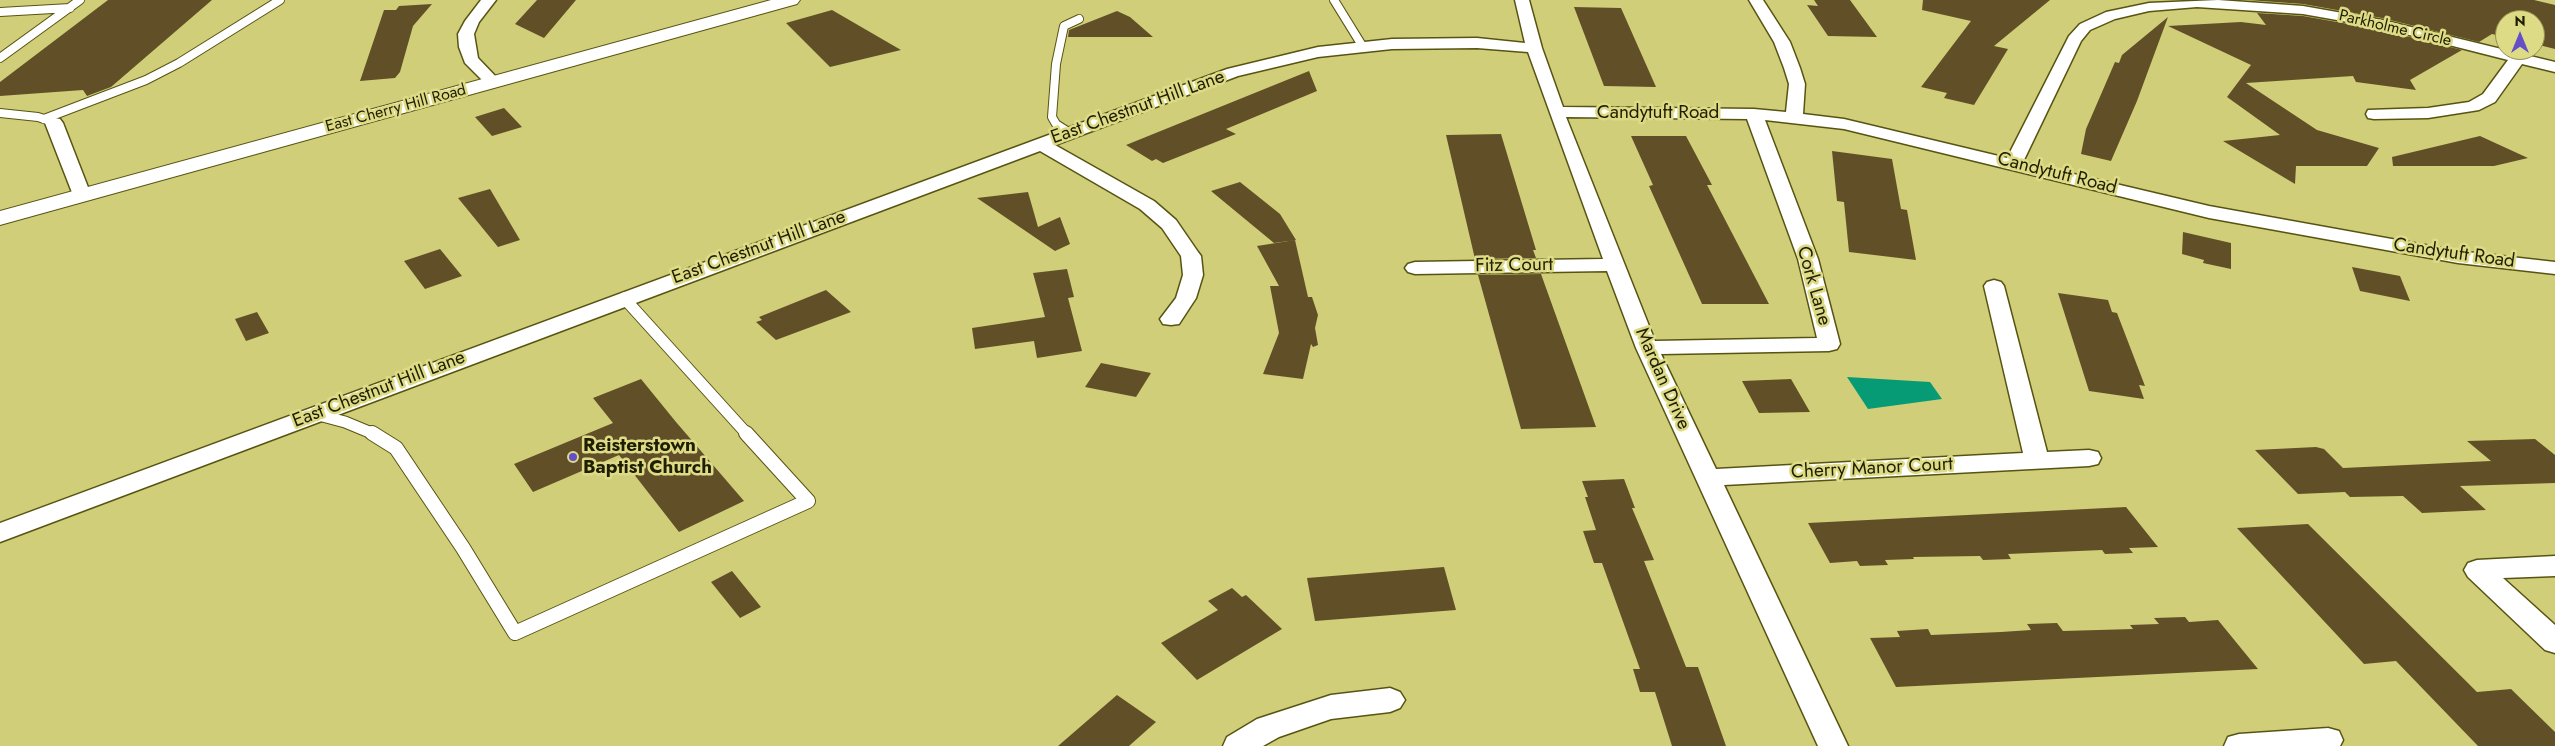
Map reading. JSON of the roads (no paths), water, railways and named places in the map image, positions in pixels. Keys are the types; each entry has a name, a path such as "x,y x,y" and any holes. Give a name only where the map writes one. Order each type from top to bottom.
{"main road":[{"name":"East Cherry Hill Road","path":"0,218 791,0"}],"street":[{"path":"489,0 472,21 466,34 466,47 471,60 493,82"},
{"name":"Mardan Drive","path":"1522,0 1534,48 1556,112 1647,348 1834,746"},
{"path":"1756,0 1782,42 1792,68 1797,84 1794,117"},
{"name":"Parkholme Circle","path":"2013,163 2074,39 2085,28 2111,15 2149,7 2230,2 2340,16 2382,24 2495,52"},
{"name":"East Chestnut Hill Lane","path":"0,533 624,298 1247,68 1318,52 1363,47 1436,42 1534,48"},
{"path":"2374,114 2428,113 2473,106 2489,98 2517,60"},
{"name":"Parkholme Circle","path":"2526,60 2555,67"},
{"name":"Candytuft Road","path":"1556,112 1754,114 1794,117 1882,132 2209,212 2458,257 2555,268"},
{"name":"Cork Lane","path":"1647,348 1829,344 1808,259 1754,114"},
{"path":"49,121 82,195"},
{"path":"1041,144 1147,205 1169,224 1191,256 1194,276 1186,298 1171,319"},
{"name":"Fitz Court","path":"1415,268 1614,265"},
{"path":"1994,286 2037,461"},
{"name":"Cherry Manor Court","path":"1707,478 2090,458"},
{"path":"2555,566 2477,570 2555,642"},
{"path":"1238,746 1268,728 1331,707 1390,700"},
{"path":"2238,746 2328,740"}],"lane":[{"path":"0,58 80,0"},
{"path":"0,113 49,121 146,80 180,63 280,0"},
{"path":"1334,0 1363,47"},
{"path":"0,12 70,8"},
{"path":"1070,133 1056,124 1052,116 1056,64 1064,26 1079,19"},
{"path":"315,414 373,433 396,448 463,548 515,633 808,501 624,298"}],"place":[{"name":"Reisterstown Baptist Church","path":"573,457"}]}
